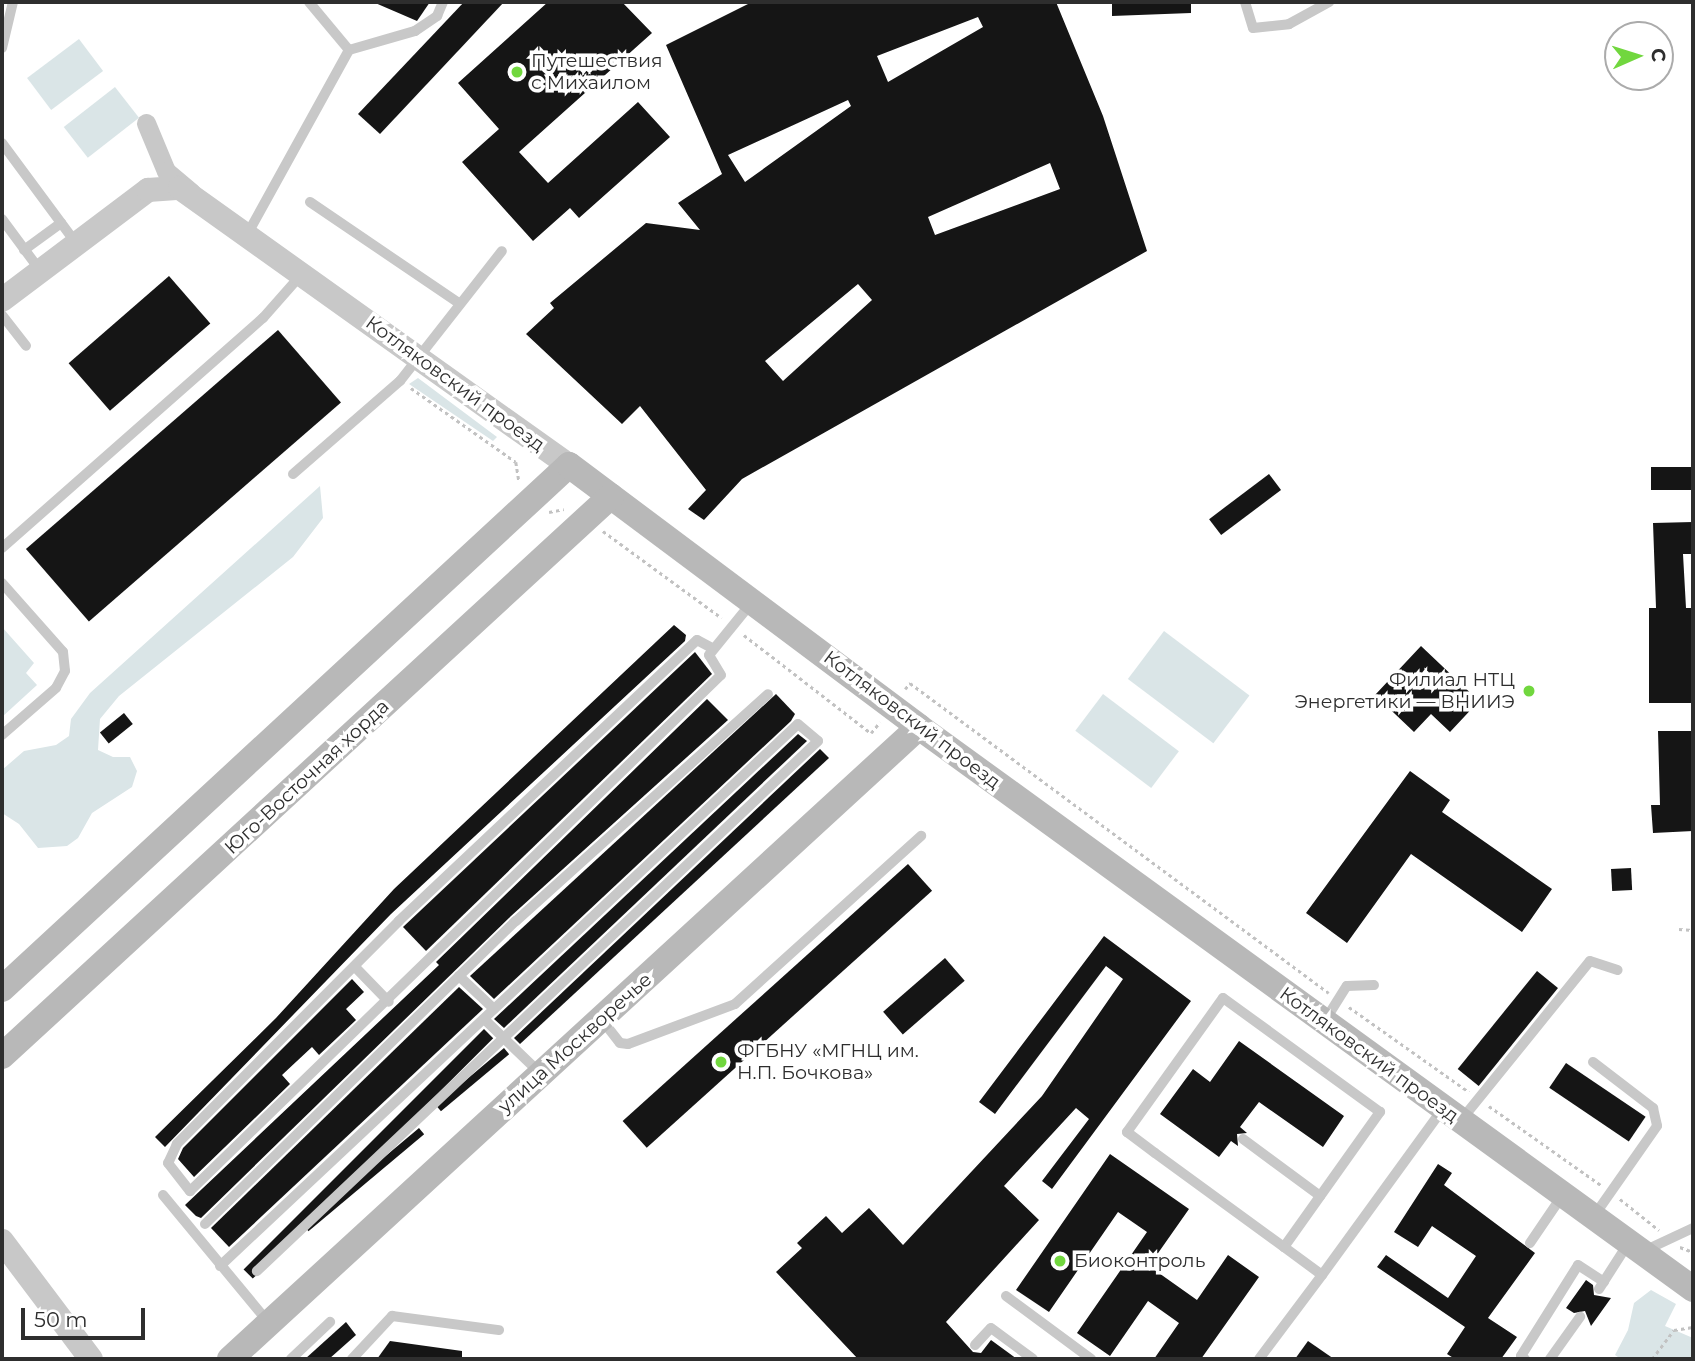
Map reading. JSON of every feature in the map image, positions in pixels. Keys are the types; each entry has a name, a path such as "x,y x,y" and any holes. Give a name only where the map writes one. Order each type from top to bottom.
{"main road":[{"name":"Котляковский проезд","path":"569,465 919,727 1451,1116 1693,1289"},
{"path":"2,989 569,465"},
{"name":"Юго-Восточная хорда","path":"2,1056 611,496"},
{"name":"улица Москворечье","path":"230,1359 919,727"}],"street":[{"path":"146,123 166,172 195,195"},
{"path":"2,300 148,190 159,156"},
{"name":"Котляковский проезд","path":"148,190 180,188 195,195 569,465"},
{"path":"2,1241 91,1359"}],"lane":[{"path":"2,48 13,2"},
{"path":"309,2 349,50"},
{"path":"247,233 349,50 415,31 437,16 443,2"},
{"path":"1245,2 1253,29 1289,24 1329,2"},
{"path":"2,143 76,244"},
{"path":"310,202 460,304"},
{"path":"2,219 40,271"},
{"path":"24,250 61,223"},
{"path":"293,474 400,381 502,251"},
{"path":"2,548 263,318 303,273"},
{"path":"2,315 26,346"},
{"path":"2,583 63,652 65,671 56,688 2,735"},
{"path":"712,648 697,640 177,1144 168,1163 190,1191 389,1002 721,675 709,655 752,602"},
{"path":"205,1224 459,976 768,694"},
{"path":"220,1266 798,724 818,741 257,1270"},
{"path":"601,1020 620,1043 628,1044 734,1004 921,836"},
{"path":"1259,1359 1322,1275 1451,1116 1590,961 1618,971"},
{"path":"356,968 389,1002"},
{"path":"459,976 494,1009"},
{"path":"1324,1022 1347,986 1374,985"},
{"path":"1283,1247 1380,1112 1223,998 1127,1132 1283,1247 1322,1275"},
{"path":"484,1019 541,1073"},
{"path":"1593,1062 1653,1108 1657,1126 1594,1217"},
{"path":"1243,1139 1320,1196"},
{"path":"163,1195 269,1324"},
{"path":"1530,1243 1563,1195"},
{"path":"1525,1359 1521,1356 1578,1265 1601,1285 1636,1246 1693,1228"},
{"path":"1006,1296 1091,1359"},
{"path":"352,1359 392,1316 499,1330"},
{"path":"1550,1359 1580,1317"},
{"path":"291,1359 330,1322"},
{"path":"975,1345 991,1328 1033,1359"}],"path":[{"path":"400,381 516,462 517,487"},
{"path":"498,449 504,441"},
{"path":"545,513 570,508"},
{"path":"1679,929 1693,930"},
{"path":"1652,1359 1674,1330 1693,1327"}],"shaded area":[{"path":"79,39 103,71 51,110 27,78"},
{"path":"115,87 139,118 88,158 64,127"},
{"path":"418,378 497,437 493,441 409,384"},
{"path":"320,486 323,518 293,557 119,696 100,719 98,750 113,757 130,757 137,771 132,787 92,813 78,838 67,846 38,848 19,824 2,813 2,770 24,751 56,745 69,736 71,719 90,693"},
{"path":"2,627 34,663 26,673 37,685 2,717"},
{"path":"1164,631 1249,695 1213,743 1128,679"},
{"path":"1103,694 1179,751 1151,788 1075,731"},
{"path":"1651,1290 1676,1304 1665,1326 1693,1338 1693,1359 1621,1359 1615,1355 1628,1330 1634,1303"}],"building":[{"path":"373,2 430,2 417,21"},
{"path":"464,2 504,2 380,134 358,114"},
{"path":"548,2 622,2 652,33 519,152 548,183 638,102 670,137 579,218 570,208 533,241 462,162 499,129 458,83"},
{"path":"752,2 1056,2 1103,116 1147,251 742,479 704,520 688,509 706,490 640,406 622,424 526,334 554,308 550,303 646,223 700,230 678,203 722,174 666,45","holes":["978,17 983,27 888,82 877,56","848,100 851,106 745,182 728,155","1050,163 1060,189 935,235 928,217","858,284 872,300 783,381 765,361"]},
{"path":"1112,2 1191,2 1191,13 1112,16"},
{"path":"169,276 210,324 110,411 69,363"},
{"path":"278,330 341,402 89,622 26,549"},
{"path":"1651,467 1693,467 1693,490 1651,490"},
{"path":"1269,474 1281,490 1221,535 1209,519"},
{"path":"1693,522 1693,554 1683,554 1686,608 1693,608 1693,703 1649,703 1649,608 1656,608 1653,523"},
{"path":"674,625 686,635 685,641 391,914 165,1147 155,1137 276,1018 394,889"},
{"path":"1421,646 1479,701 1450,732 1431,714 1414,732 1375,695"},
{"path":"695,652 712,674 426,951 403,927"},
{"path":"776,694 795,714 791,721 494,999 470,976"},
{"path":"707,699 728,720 511,916 201,1218 185,1205 439,965 436,962"},
{"path":"124,713 133,724 109,743 100,733"},
{"path":"1658,731 1693,731 1693,831 1653,833 1651,805 1660,805"},
{"path":"798,734 807,741 504,1028 494,1019"},
{"path":"820,749 829,758 520,1044 514,1038"},
{"path":"1410,771 1450,800 1442,812 1552,889 1522,932 1411,854 1347,943 1306,913"},
{"path":"908,864 932,891 647,1148 623,1121"},
{"path":"1631,868 1632,890 1612,891 1611,869"},
{"path":"1104,936 1191,1001 1052,1189 1042,1181 1089,1119 1076,1108 1004,1186 1039,1220 946,1322 973,1352 981,1353 991,1340 1017,1359 858,1359 776,1272 802,1248 797,1243 826,1216 842,1233 869,1208 903,1245 1042,1096 1123,979 1106,966 995,1114 979,1102"},
{"path":"945,958 965,981 903,1034 883,1012"},
{"path":"1537,971 1558,988 1479,1086 1458,1069"},
{"path":"352,979 364,992 346,1009 356,1020 319,1055 312,1047 282,1075 290,1084 194,1177 178,1159 183,1148"},
{"path":"459,987 483,1009 229,1247 211,1228"},
{"path":"484,1029 493,1038 253,1279 244,1269"},
{"path":"1239,1041 1344,1116 1323,1147 1259,1102 1240,1127 1247,1133 1237,1134 1238,1146 1231,1141 1219,1157 1160,1114 1193,1069 1210,1082"},
{"path":"504,1048 509,1054 441,1111 436,1105"},
{"path":"1566,1063 1646,1117 1629,1142 1549,1088"},
{"path":"419,1128 424,1134 308,1231 303,1225"},
{"name":"Биоконтроль","path":"1110,1154 1189,1209 1149,1266 1197,1300 1228,1255 1259,1277 1201,1359 1154,1359 1179,1323 1148,1301 1110,1356 1077,1333 1147,1232 1118,1212 1049,1312 1016,1290"},
{"path":"1438,1164 1452,1173 1444,1185 1535,1253 1488,1318 1517,1337 1501,1359 1455,1359 1447,1354 1465,1327 1377,1267 1386,1255 1448,1298 1476,1256 1432,1226 1418,1247 1394,1232"},
{"path":"1586,1280 1593,1285 1594,1295 1611,1298 1591,1326 1585,1311 1574,1313 1566,1308"},
{"path":"346,1322 356,1335 329,1359 305,1359"},
{"path":"390,1341 462,1351 462,1359 377,1359"},
{"path":"1308,1341 1334,1359 1295,1359"}],"place":[{"name":"Путешествия с Михаилом","path":"517,72"},
{"name":"Филиал НТЦ Энергетики — ВНИИЭ","path":"1529,691"},
{"name":"ФГБНУ «МГНЦ им. Н.П. Бочкова»","path":"721,1062"},
{"name":"Биоконтроль","path":"1060,1261"}]}
